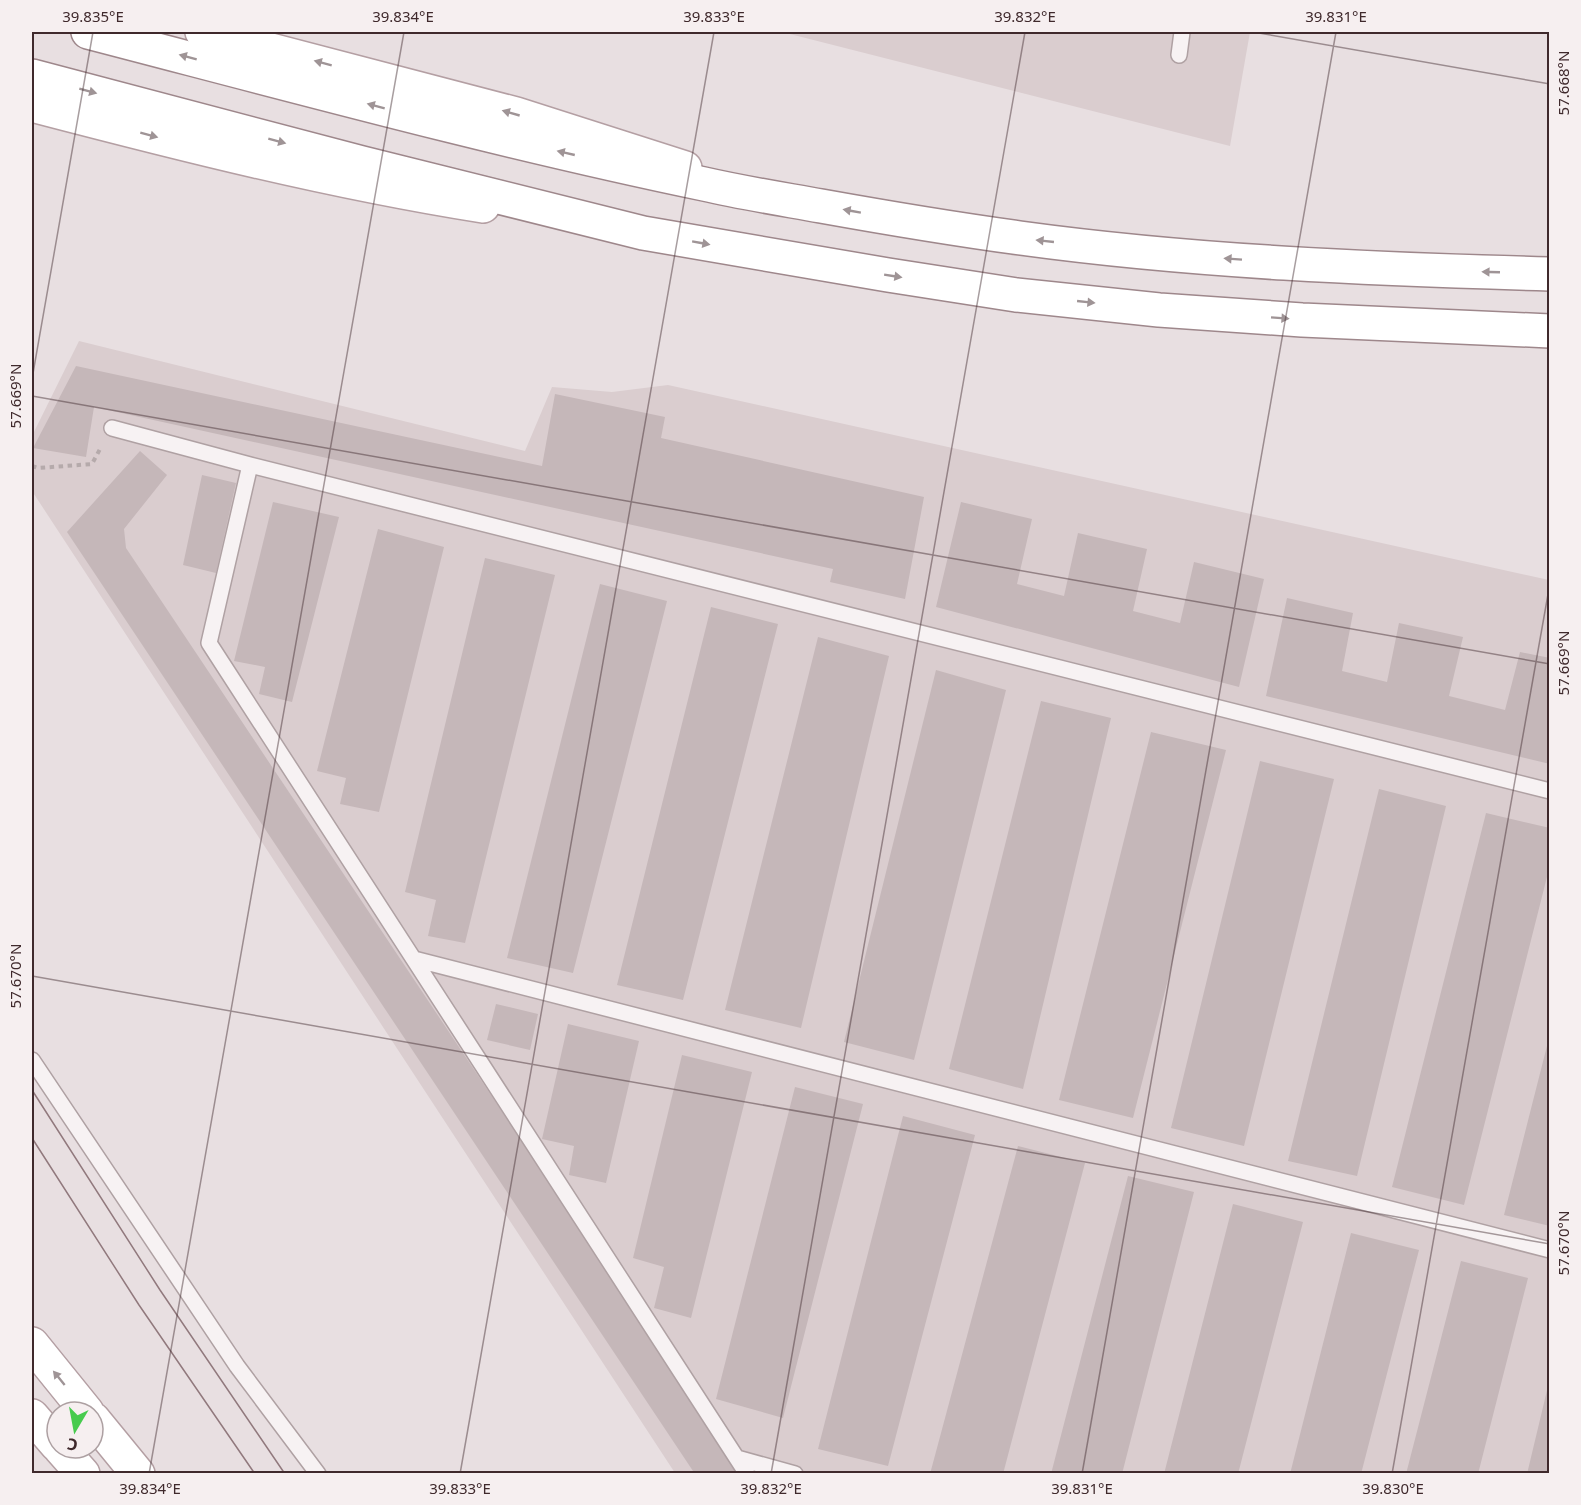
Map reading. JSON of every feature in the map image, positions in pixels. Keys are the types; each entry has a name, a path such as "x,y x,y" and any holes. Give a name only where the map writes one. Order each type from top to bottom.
{"main road":[{"path":"87,32 506,140 706,185 896,219 1022,238 1166,254 1317,265 1550,274"},
{"path":"202,32 516,114 787,200"},
{"path":"32,76 362,163 643,232"},
{"path":"32,105 193,147 421,196 888,275 1027,296 1159,310 1278,318 1550,331"},
{"path":"32,1344 77,1400"},
{"path":"32,1416 45,1431"},
{"path":"105,1433 138,1473"},
{"path":"70,1460 82,1473"}],"lane":[{"path":"1179,55 1182,32"},
{"path":"112,428 250,465 1550,791"},
{"path":"250,465 209,643 747,1473"},
{"path":"414,959 1550,1250"},
{"path":"32,1060 237,1366 318,1473"},
{"path":"737,1458 795,1473"}],"path":[{"path":"32,466 38,468 92,464 112,428"}],"shaded area":[{"path":"782,32 1250,32 1230,146"},
{"path":"79,341 525,451 552,387 612,392 668,385 1549,580 1549,1473 675,1473 32,491 32,436"}],"building":[{"path":"76,366 542,466 555,394 665,417 661,438 924,497 905,599 830,582 833,569 94,407 86,457 33,448"},
{"path":"140,451 167,475 124,529 126,548 744,1474 695,1474 67,532"},
{"path":"202,475 236,483 216,573 183,565"},
{"path":"273,502 339,517 292,702 259,694 265,667 234,661"},
{"path":"961,502 1032,519 1017,584 1064,596 1078,533 1147,549 1133,611 1180,623 1194,562 1264,579 1239,687 936,607"},
{"path":"378,529 444,547 379,812 340,804 346,778 317,771"},
{"path":"485,558 555,575 465,943 428,936 436,900 405,892"},
{"path":"600,584 667,601 573,973 507,958"},
{"path":"1287,598 1353,613 1342,671 1387,682 1399,623 1463,637 1449,696 1505,710 1520,652 1550,658 1550,764 1266,696"},
{"path":"711,607 778,624 683,1000 617,985"},
{"path":"818,637 889,656 801,1028 725,1010"},
{"path":"936,670 1006,690 914,1060 844,1042"},
{"path":"1041,701 1111,718 1023,1089 949,1069"},
{"path":"1151,732 1226,750 1133,1118 1059,1100"},
{"path":"1260,761 1334,779 1244,1146 1171,1128"},
{"path":"1379,789 1446,806 1357,1176 1288,1161"},
{"path":"1486,813 1550,828 1550,865 1464,1205 1392,1187"},
{"path":"496,1004 538,1014 530,1050 487,1040"},
{"path":"568,1024 639,1041 606,1183 569,1175 574,1146 542,1139"},
{"path":"1550,1038 1550,1226 1504,1215"},
{"path":"682,1055 752,1072 691,1318 654,1308 664,1267 633,1258"},
{"path":"795,1087 863,1104 783,1418 716,1399"},
{"path":"903,1116 975,1135 888,1466 818,1449"},
{"path":"1018,1146 1085,1163 1003,1474 930,1474"},
{"path":"1128,1176 1194,1192 1122,1474 1051,1474"},
{"path":"1233,1204 1303,1222 1238,1474 1164,1474"},
{"path":"1351,1233 1419,1250 1361,1474 1290,1474"},
{"path":"1461,1261 1528,1278 1478,1474 1406,1474"},
{"path":"1549,1382 1550,1474 1527,1474"}],"tram line":[{"path":"32,1090 160,1290 285,1474"},
{"path":"32,1138 139,1305 255,1474"}]}
